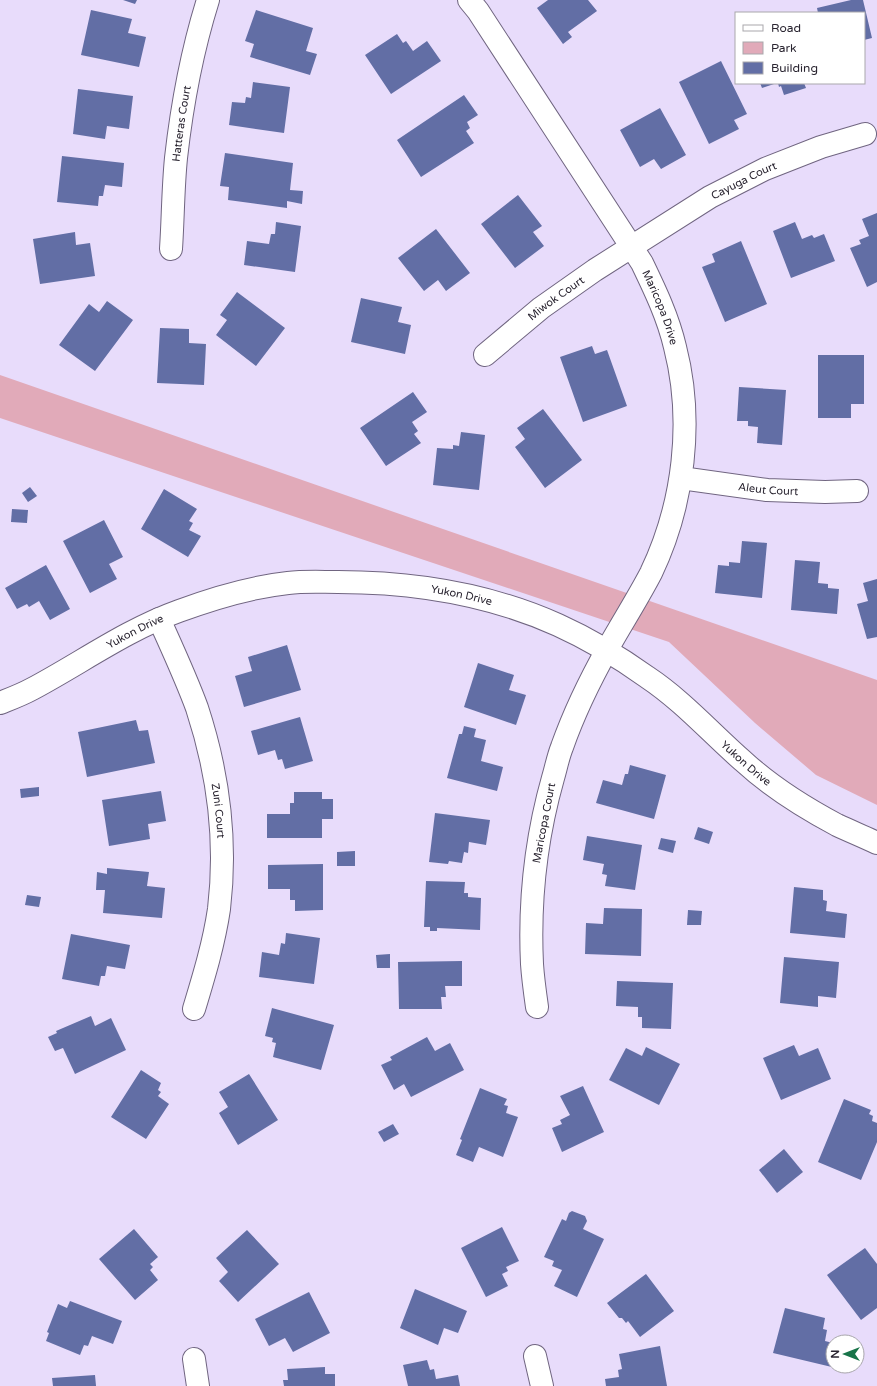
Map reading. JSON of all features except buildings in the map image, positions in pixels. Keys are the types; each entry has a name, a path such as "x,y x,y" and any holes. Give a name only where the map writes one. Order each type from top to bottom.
{"street":[{"name":"Hatteras Court","path":"171,249 176,159 186,91 208,0"},
{"name":"Maricopa Drive","path":"469,0 478,11 642,263 662,305 675,347 683,392 685,435 681,478 668,532 650,573 607,650"},
{"name":"Cayuga Court","path":"631,246 710,197 765,169 821,147 865,134"},
{"name":"Miwok Court","path":"485,355 541,308 631,246"},
{"name":"Aleut Court","path":"681,478 767,490 825,492 857,491"},
{"name":"Yukon Drive","path":"0,703 30,690 122,636 180,610 235,593 290,582 361,582 400,584 458,592 510,606 558,625 607,650 650,678 690,711 744,763 790,797 836,824 877,843"},
{"name":"Zuni Court","path":"159,619 196,707 210,753 219,803 222,856 219,908 209,960 194,1009"},
{"name":"Maricopa Court","path":"537,1007 532,965 532,911 536,857 546,803 561,749 582,698 607,650"},
{"path":"535,1356 542,1386"},
{"path":"194,1359 198,1386"}],"green space":[{"path":"0,375 877,680 877,805 816,775 755,723 669,642 0,418"}]}
